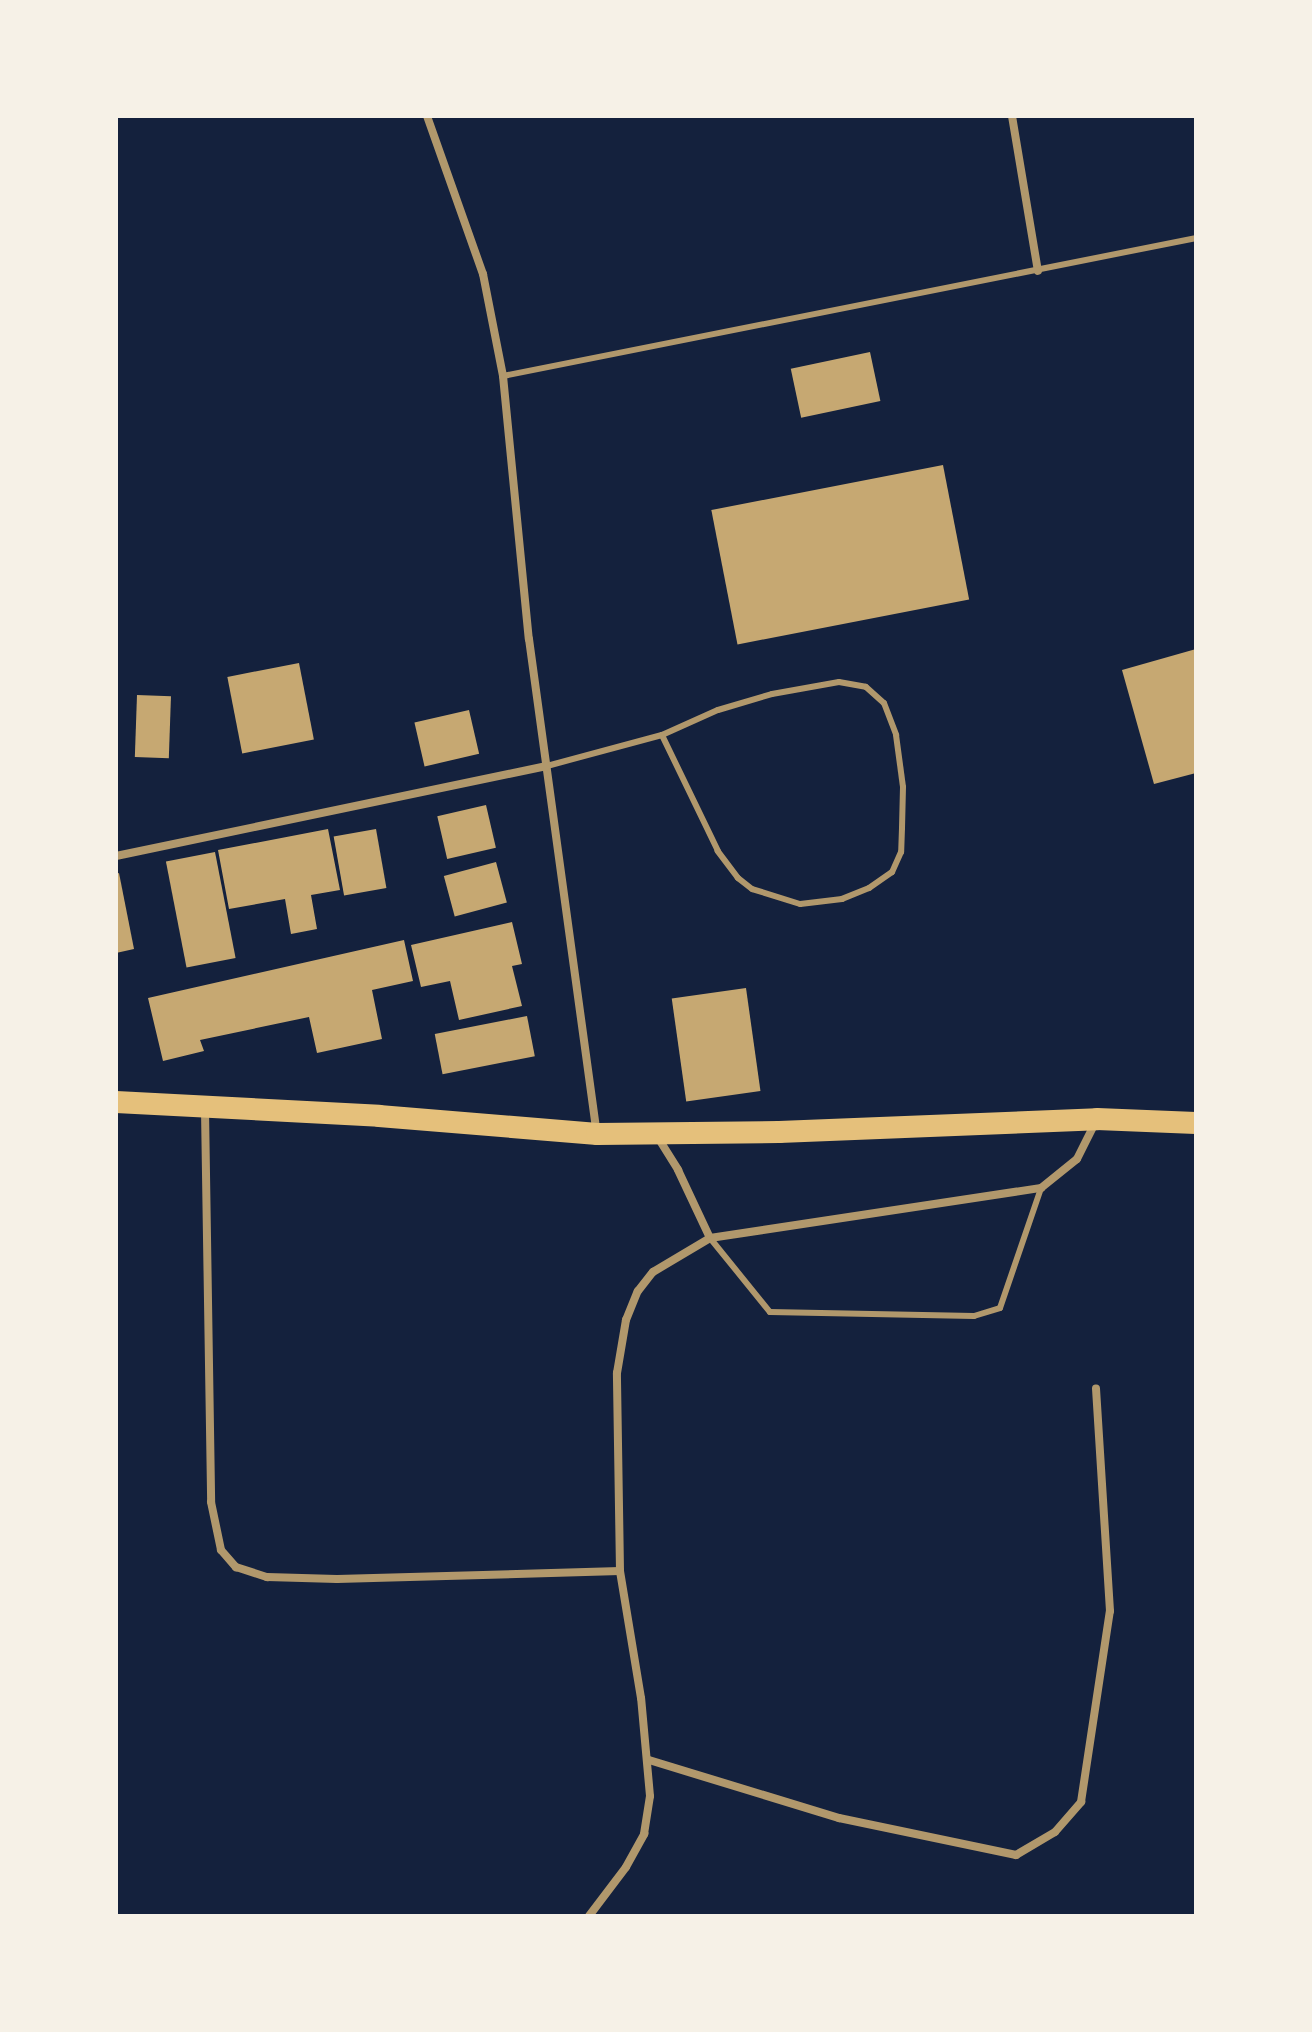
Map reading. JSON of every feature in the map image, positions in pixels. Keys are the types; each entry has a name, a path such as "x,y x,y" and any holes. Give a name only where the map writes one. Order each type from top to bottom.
{"highway":[{"path":"116,1102 205,1105 597,1134 779,1132 1097,1119 1196,1123"}],"street":[{"path":"427,116 483,274 503,376 529,639 597,1134"},
{"path":"1012,116 1038,271"},
{"path":"116,856 547,766"},
{"path":"205,1105 211,1502 221,1550 236,1567 267,1577 337,1579 620,1571"},
{"path":"589,1916 626,1867 644,1834 650,1796 649,1760 620,1571 617,1373 626,1320 638,1291 653,1272 710,1238 1041,1188 1077,1159 1097,1119"},
{"path":"655,1133 678,1170 710,1238"},
{"path":"649,1760 839,1818 1016,1855 1055,1832 1081,1802 1110,1611 1096,1388"}],"lane":[{"path":"503,376 1196,238"},
{"path":"547,766 662,735 718,710 772,694 839,682 866,687 884,703 898,748 903,787 901,852 892,872 869,888 842,899 800,904 752,889 738,878 718,851 662,735"},
{"path":"710,1238 770,1312 974,1316 1000,1308 1041,1188"}],"building":[{"path":"870,352 880,401 801,418 791,369"},
{"path":"943,465 969,599 737,645 711,510"},
{"path":"1196,649 1196,773 1154,784 1122,670"},
{"path":"299,663 314,740 242,753 227,677"},
{"path":"137,695 171,696 169,758 135,757"},
{"path":"469,710 479,754 425,766 414,723"},
{"path":"486,805 496,848 447,859 437,816"},
{"path":"328,829 340,890 311,895 317,929 291,934 285,899 229,909 218,850"},
{"path":"376,829 386,888 344,896 334,836"},
{"path":"215,852 236,958 187,968 166,862"},
{"path":"496,862 507,903 455,917 444,876"},
{"path":"119,873 134,949 116,953 116,874"},
{"path":"512,922 522,964 512,966 522,1006 459,1020 450,981 421,987 411,945"},
{"path":"404,940 413,981 372,990 382,1039 317,1053 309,1017 200,1040 204,1051 163,1061 148,998"},
{"path":"746,988 760,1091 686,1101 672,998"},
{"path":"527,1016 535,1056 443,1074 435,1034"}]}
